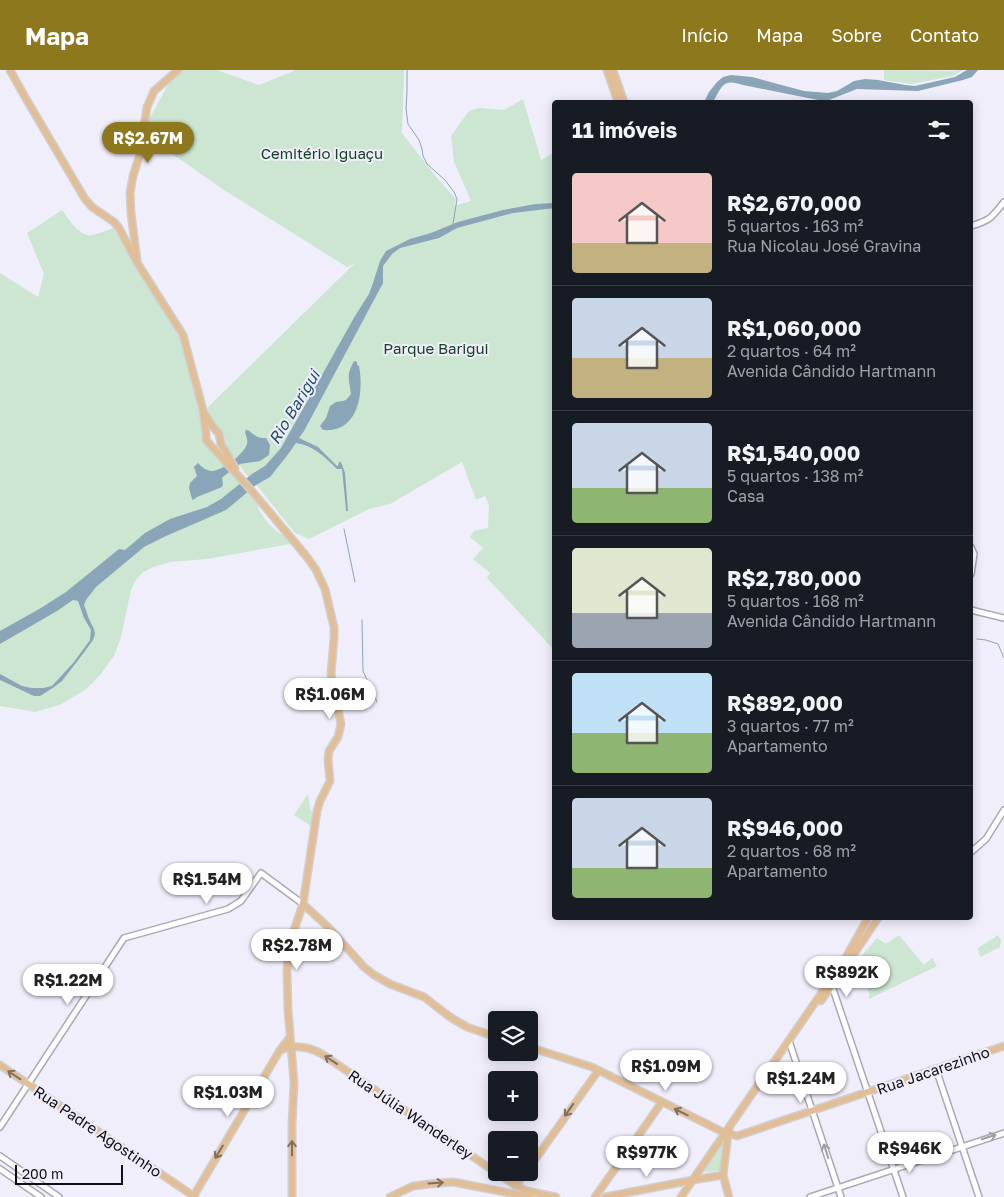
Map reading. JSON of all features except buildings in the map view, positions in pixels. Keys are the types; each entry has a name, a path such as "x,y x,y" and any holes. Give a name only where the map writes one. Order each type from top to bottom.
{"main road":[{"path":"10,70 85,199 92,207 117,225 138,264 184,339 203,410 205,438 227,460 307,557 325,589 334,627 331,674 341,724 339,733 328,755 330,781 317,811 303,904 288,955 286,987 294,1082 292,1197"},
{"path":"138,264 130,193 140,154 147,107 154,91 178,70"},
{"path":"607,70 617,100"},
{"path":"613,70 623,100"},
{"path":"203,410 219,434 219,440 227,460"},
{"path":"206,433 210,430 216,431"},
{"path":"209,444 215,444 219,440"},
{"path":"303,904 374,975 390,984 424,996 467,1027 488,1034"},
{"path":"830,984 877,920"},
{"path":"681,1197 830,984 867,921 872,928"},
{"path":"194,1197 280,1050 290,1037"},
{"name":"Rua Júlia Wanderley","path":"290,1037 328,1058 488,1167"},
{"name":"Rua Jacarezinho","path":"726,1134 740,1136 1004,1046"},
{"name":"Rua Júlia Wanderley","path":"280,1050 291,1047 305,1047"},
{"path":"538,1051 598,1070 726,1134"},
{"name":"Rua Padre Agostinho","path":"0,1065 194,1197"},
{"path":"538,1155 598,1070"},
{"path":"595,1197 662,1102"},
{"path":"726,1134 723,1175 728,1197"},
{"path":"601,1188 606,1197 723,1175"},
{"path":"503,1191 508,1187 509,1181"},
{"name":"Rua Júlia Wanderley","path":"509,1181 527,1191 556,1197"},
{"path":"516,1186 519,1181"},
{"path":"390,1197 414,1186 453,1182 530,1197"}],"street":[{"path":"973,225 990,219 1004,202"},
{"path":"973,610 1004,618"},
{"path":"973,850 990,835 1004,810"},
{"path":"0,1128 124,938 223,911 241,901 261,873 303,904"},
{"path":"872,928 880,920"},
{"path":"830,984 843,1017 903,1197"},
{"path":"790,1043 841,1197"},
{"path":"936,1070 979,1197"},
{"path":"810,1197 1004,1133"},
{"path":"0,1156 59,1197"},
{"path":"6,1160 0,1169 41,1197"},
{"path":"516,1186 514,1191 516,1194"}],"green space":[{"name":"Parque Barigui","path":"181,70 217,70 259,85 296,70 404,70 402,133 456,199 454,206 471,201 454,162 451,136 468,112 479,108 504,110 523,99 541,160 552,154 552,648 487,578 490,573 473,559 483,548 470,537 474,531 488,528 489,506 485,496 476,500 462,462 390,504 369,509 309,539 295,533 245,473 225,444 221,432 207,408 355,263 347,267 224,190 168,151 145,150 146,125 169,83"},
{"path":"884,70 963,70 953,76 911,84 884,80"},
{"path":"62,210 75,227 87,235 114,228 180,339 202,422 202,441 256,498 259,510 267,522 281,534 288,535 290,544 207,559 171,562 153,567 142,573 131,590 121,637 114,656 100,675 85,690 60,705 35,712 0,706 0,273 38,297 44,274 27,233"},
{"path":"308,794 312,812 311,826 294,815"},
{"path":"289,933 283,961 263,948"},
{"path":"899,935 924,965 932,958 937,966 869,999 864,979 859,979 859,961 877,938 886,944"},
{"path":"998,935 1001,940 1000,947 980,957 978,948"},
{"path":"724,1140 721,1171 702,1172"}],"water":[{"path":"967,70 978,70 972,77 918,91 857,89 829,100 818,100 731,82 721,88 714,100 705,100 717,82 723,77 731,75 752,77 804,91 828,93 837,91 854,81 865,79 915,86 955,77"},
{"path":"552,203 552,208 513,213 457,228 439,238 400,248 392,254 383,266 383,283 299,438 318,447 337,466 341,462 345,473 348,511 346,511 342,469 337,469 308,446 296,443 270,477 256,485 226,510 144,547 96,587 84,605 94,629 93,640 62,681 40,696 34,696 0,680 0,674 22,686 43,688 52,686 74,662 90,640 91,630 78,601 73,600 0,644 0,631 66,592 119,549 125,550 145,533 170,519 207,507 221,499 265,466 281,448 369,294 380,261 386,251 410,239 458,222 535,204"},
{"path":"354,361 359,366 361,387 352,418 345,425 335,429 323,430 320,426 326,418 330,406 336,402 346,400 351,394 349,374"},
{"path":"246,430 258,437 266,438 270,445 269,455 260,461 240,464 222,478 222,487 193,500 189,488 190,483 197,476 194,467 198,463 206,470 212,471 232,461 242,452 247,444"}],"waterway":[{"path":"407,70 406,108 408,124 419,140 427,164 445,180 454,192 457,199 453,224"},
{"path":"344,529 355,582"},
{"path":"362,620 363,671 377,702"},
{"path":"977,639 998,644 1004,658"}],"park label":[{"name":"Cemitério Iguaçu","path":"322,153"}],"water label":[{"name":"Rio Barigui","path":"294,407"}]}
